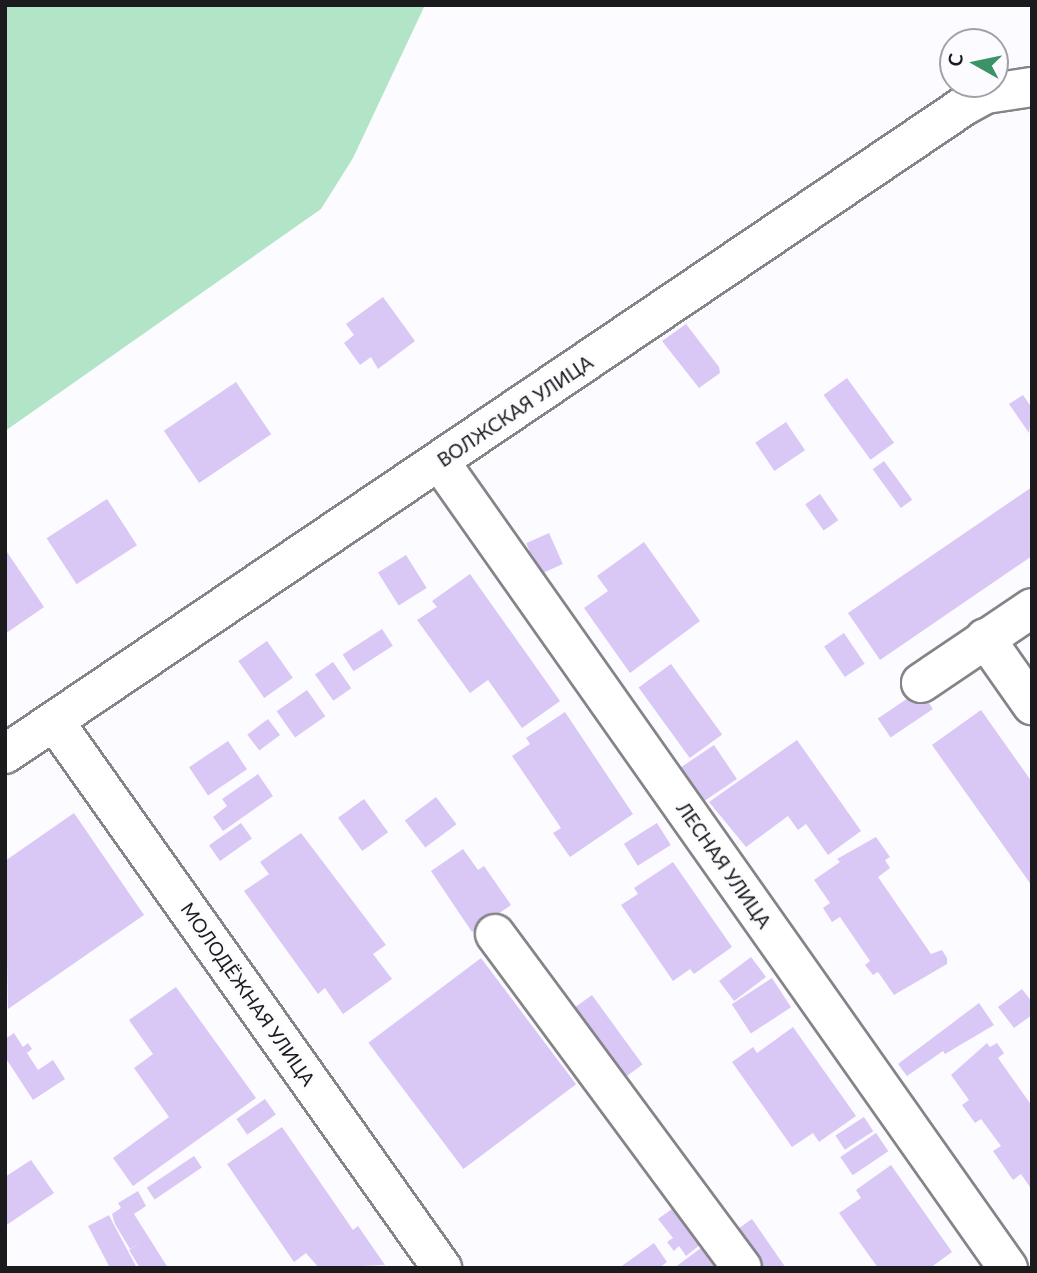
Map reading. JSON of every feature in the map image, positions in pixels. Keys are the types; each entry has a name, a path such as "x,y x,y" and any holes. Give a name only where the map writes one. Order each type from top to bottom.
{"street":[{"name":"ВОЛЖСКАЯ УЛИЦА","path":"5,754 964,106 986,94 1032,87"},
{"name":"ЛЕСНАЯ УЛИЦА","path":"440,462 1008,1268"},
{"path":"921,683 1032,608"},
{"path":"985,638 1032,705"},
{"name":"МОЛОДЁЖНАЯ УЛИЦА","path":"54,721 442,1268"},
{"path":"495,934 742,1268"}],"green space":[{"path":"5,5 425,5 353,158 321,209 5,431"}],"building":[{"path":"383,297 415,341 378,369 371,357 360,365 344,343 354,335 346,324"},
{"path":"686,324 719,367 720,373 699,388 662,341"},
{"path":"847,378 894,443 871,460 824,395"},
{"path":"236,382 271,434 199,483 164,431"},
{"path":"1023,395 1032,408 1029,433 1009,404"},
{"path":"786,422 805,450 774,471 755,443"},
{"path":"884,461 912,500 901,508 873,469"},
{"path":"1032,487 1032,556 880,660 848,613"},
{"path":"820,494 838,520 824,531 805,504"},
{"path":"107,499 137,545 77,584 47,538"},
{"path":"549,533 563,564 540,574 526,543"},
{"path":"644,542 700,621 630,673 584,608 608,591 597,576"},
{"path":"5,549 44,607 5,634"},
{"path":"406,555 427,588 399,606 378,572"},
{"path":"470,574 560,701 522,728 488,680 470,693 417,620 437,607 432,601"},
{"path":"382,629 393,646 353,671 343,655"},
{"path":"844,633 865,664 845,677 824,646"},
{"path":"267,641 293,678 264,698 238,661"},
{"path":"333,662 351,688 333,701 315,675"},
{"path":"671,664 722,734 690,758 639,688"},
{"path":"307,690 325,716 295,737 277,711"},
{"path":"920,690 933,709 891,738 878,719"},
{"path":"981,710 1032,782 1032,886 932,745"},
{"path":"565,712 633,814 570,857 553,833 561,828 512,756 530,744 526,738"},
{"path":"268,719 280,735 259,751 247,735"},
{"path":"797,740 861,831 828,855 806,824 798,830 788,816 746,847 709,802"},
{"path":"228,741 247,769 208,795 189,767"},
{"path":"714,745 737,779 698,805 675,771"},
{"path":"258,774 273,796 223,831 213,817 227,806 222,799"},
{"path":"436,797 456,824 425,848 405,820"},
{"path":"364,799 388,832 362,851 338,818"},
{"path":"74,813 144,915 8,1009 5,861"},
{"path":"241,823 252,839 220,861 209,845"},
{"path":"657,823 671,845 638,866 624,844"},
{"path":"301,833 386,945 373,954 392,979 343,1014 325,988 318,994 244,891 269,874 260,862"},
{"path":"876,837 890,857 885,860 890,868 878,877 931,954 942,950 947,958 947,964 894,995 878,972 873,975 865,965 870,961 840,917 832,922 823,908 830,903 814,880 840,862 837,859"},
{"path":"463,849 478,870 484,866 511,905 472,932 431,871"},
{"path":"673,862 732,947 694,974 690,969 673,981 621,905 638,894 634,888"},
{"path":"751,957 766,977 734,1001 719,981"},
{"path":"481,958 576,1084 463,1169 368,1043"},
{"path":"772,978 791,1007 751,1033 732,1004"},
{"path":"176,987 256,1098 133,1186 113,1158 169,1117 134,1068 153,1054 129,1020"},
{"path":"1022,989 1032,1002 1032,1015 1014,1028 998,1007"},
{"path":"592,995 643,1065 623,1079 573,1009"},
{"path":"979,1003 994,1025 945,1054 943,1051 907,1076 898,1064"},
{"path":"793,1027 856,1116 819,1142 813,1133 792,1147 732,1062 753,1047 757,1053"},
{"path":"14,1033 23,1047 28,1043 32,1049 27,1053 38,1070 53,1060 65,1079 33,1100 5,1057 5,1039"},
{"path":"987,1043 990,1047 997,1043 1004,1053 998,1058 1032,1106 1032,1190 1021,1174 1013,1180 993,1151 1001,1146 981,1119 975,1123 962,1105 969,1100 951,1075"},
{"path":"265,1099 276,1115 247,1135 236,1119"},
{"path":"864,1117 873,1131 845,1150 835,1136"},
{"path":"282,1127 353,1230 358,1226 385,1265 319,1268 306,1253 294,1262 227,1164"},
{"path":"876,1133 888,1151 853,1175 840,1157"},
{"path":"194,1156 202,1168 155,1199 147,1188"},
{"path":"31,1160 54,1193 5,1226 5,1177"},
{"path":"891,1165 952,1252 930,1268 878,1268 839,1213 861,1198 856,1190"},
{"path":"138,1191 146,1206 134,1214 168,1268 140,1268 129,1250 142,1242 130,1249 115,1224 112,1214 121,1208 118,1203"},
{"path":"683,1201 710,1237 686,1256 679,1246 674,1251 667,1242 673,1238 658,1219"},
{"path":"109,1215 137,1268 110,1268 88,1226"},
{"path":"752,1219 786,1268 761,1268 735,1231"},
{"path":"709,1242 728,1268 674,1268"},
{"path":"654,1243 667,1262 659,1268 619,1268"}]}
